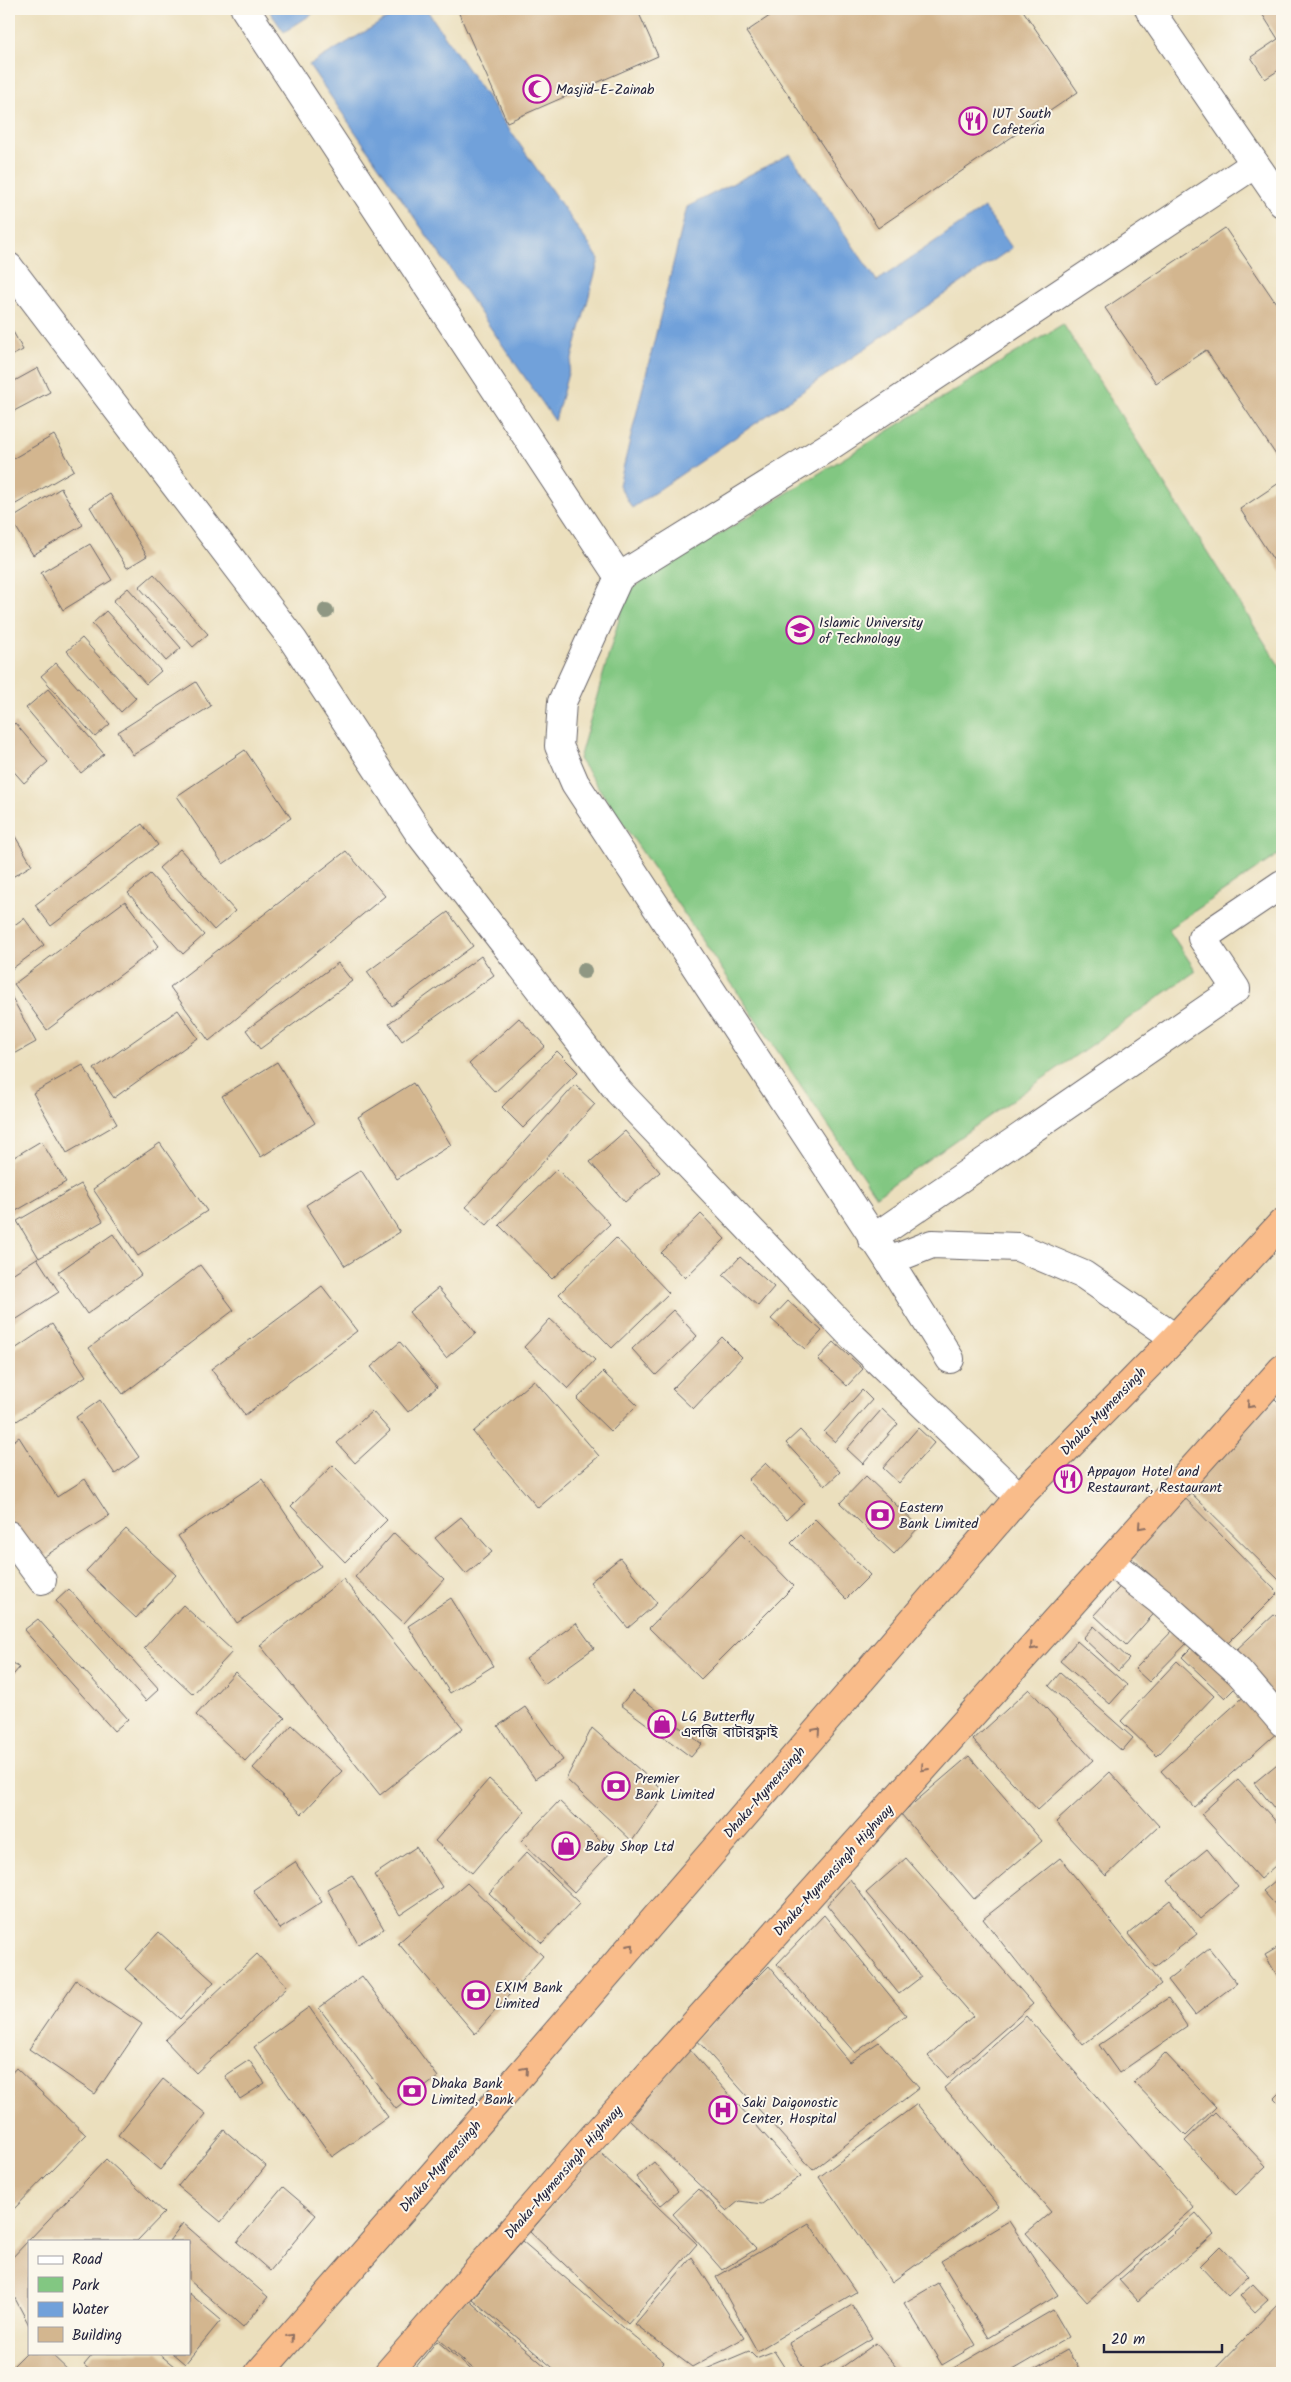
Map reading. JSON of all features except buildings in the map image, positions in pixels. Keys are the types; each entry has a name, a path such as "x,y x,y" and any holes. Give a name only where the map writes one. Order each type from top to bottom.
{"highway":[{"name":"Dhaka-Mymensingh","path":"258,2373 508,2089 1019,1497 1175,1338 1282,1223"},
{"name":"Dhaka-Mymensingh Highway","path":"388,2373 592,2138 1282,1369"}],"street":[{"path":"245,9 619,577"},
{"path":"1149,9 1282,204"},
{"path":"950,1359 889,1261 872,1238 575,783 559,746 562,702 619,577 833,444 1255,164"},
{"path":"9,267 293,640 419,833 619,1092 849,1333 1019,1497"},
{"path":"872,1238 1236,989 1202,938 1282,884"},
{"path":"889,1261 932,1244 1018,1247 1084,1275 1175,1338"},
{"path":"9,1535 42,1580"},
{"path":"1110,1562 1160,1601 1239,1672 1282,1722"}],"green space":[{"path":"1063,324 1282,670 1282,852 1168,929 1196,971 876,1196 579,759 627,591"}],"water":[{"path":"268,9 320,9 284,32"},
{"path":"403,9 426,9 599,259 555,421 309,65"},
{"path":"790,154 877,281 984,208 1012,248 632,508 619,485 687,207"}],"place":[{"name":"Masjid-E-Zainab","path":"537,89"},
{"name":"IUT South Cafeteria","path":"973,121"},
{"name":"Islamic University of Technology","path":"800,630"},
{"name":"Appayon Hotel and Restaurant, Restaurant","path":"1068,1479"},
{"name":"Eastern Bank Limited","path":"880,1515"},
{"name":"LG Butterfly এলজি বাটারফ্লাই","path":"662,1724"},
{"name":"Premier Bank Limited","path":"616,1786"},
{"name":"Baby Shop Ltd","path":"566,1846"},
{"name":"EXIM Bank Limited","path":"476,1995"},
{"name":"Dhaka Bank Limited, Bank","path":"412,2091"},
{"name":"Saki Daigonostic Center, Hospital","path":"723,2110"}]}
